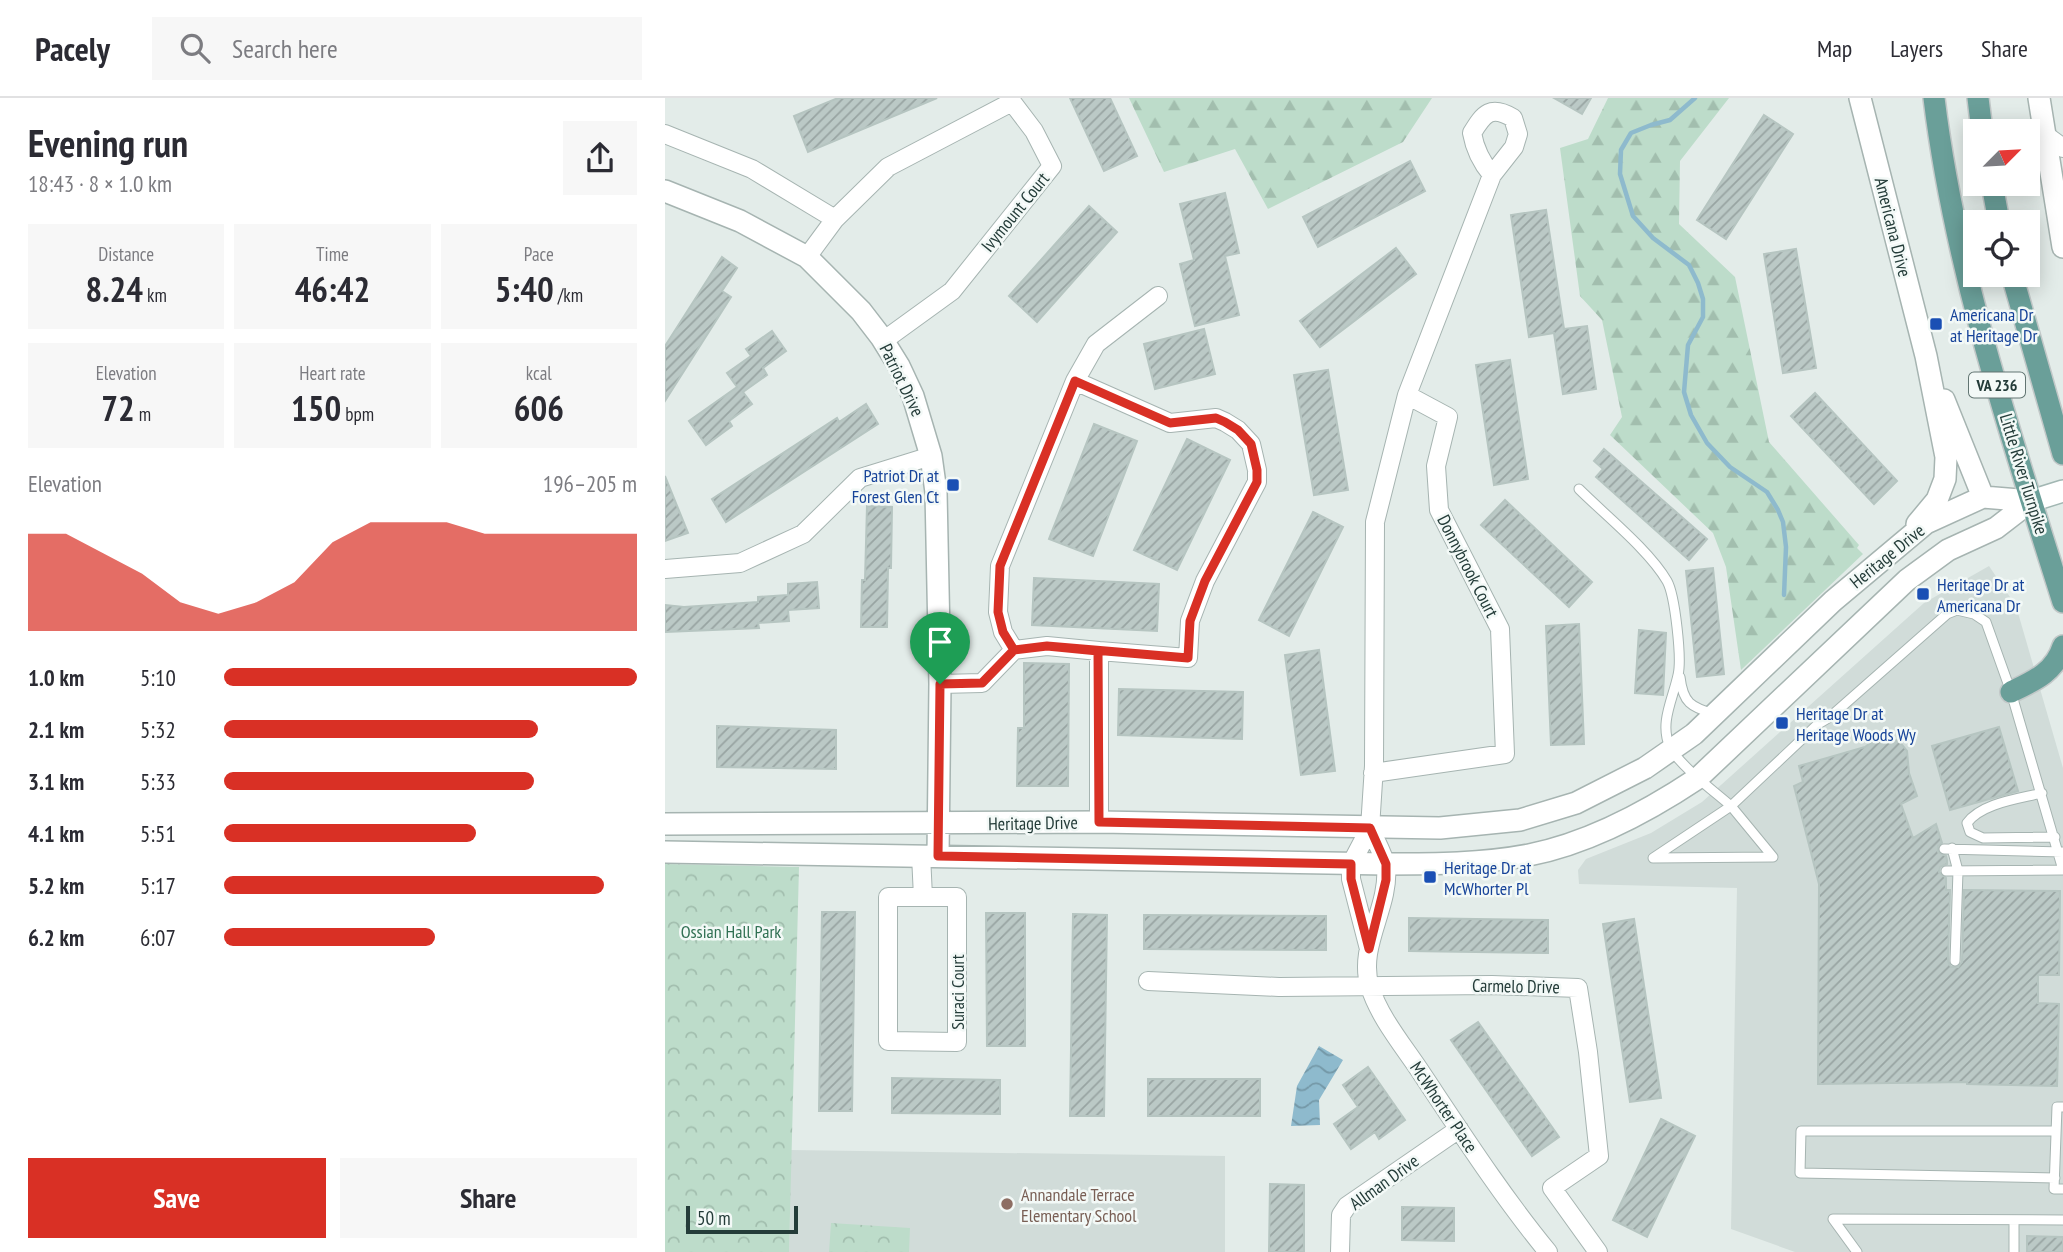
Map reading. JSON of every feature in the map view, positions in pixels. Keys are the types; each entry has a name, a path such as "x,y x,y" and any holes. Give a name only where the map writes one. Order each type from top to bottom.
{"main road":[{"name":"Little River Turnpike","path":"1934,98 1947,179 1970,288 2063,602"},
{"path":"1978,98 1981,119"},
{"name":"VA 236","path":"2015,287 2063,454"},
{"path":"2011,692 2050,670 2060,657 2063,646"}],"street":[{"name":"Americana Drive","path":"1860,98 1926,356 1946,457 1945,479 1937,500 1902,542"},
{"path":"2039,98 2063,247"},
{"name":"Ivymount Court","path":"807,257 835,219 888,167 1012,102 1034,131 1052,166 952,291 883,341"},
{"path":"665,134 752,169 835,219"},
{"path":"2044,134 2063,148"},
{"path":"1351,864 1370,828 1373,773 1375,522 1407,395 1492,175"},
{"name":"Patriot Drive","path":"665,191 740,221 807,257 861,311 899,366 913,396 931,456 936,492 940,684 937,824 930,855"},
{"path":"1014,650 1003,632 998,612 1000,566 1075,381 1096,344 1158,296"},
{"name":"Americana Drive","path":"1926,356 1983,497"},
{"path":"940,684 982,683 1014,650 1047,646 1188,658 1190,621 1205,581 1257,482 1251,444 1238,430 1216,418 1170,423 1075,381"},
{"name":"Donnybrook Court","path":"1373,773 1505,754 1500,629 1439,510 1436,466 1448,417 1407,395"},
{"path":"665,569 740,563 803,534 860,478 931,456"},
{"path":"2031,501 2063,491"},
{"name":"Heritage Drive","path":"665,824 1099,822 1440,828 1520,820 1576,803 1645,768 1671,751 1833,601 1926,523 1983,497 2031,501"},
{"name":"Heritage Drive","path":"665,852 1351,864 1443,864 1530,855 1593,836 1668,798 1698,778 1907,580 1948,550 1996,528 2031,501"},
{"path":"1098,651 1099,822"},
{"path":"1370,828 1386,864"},
{"path":"923,897 930,855"},
{"name":"McWhorter Place","path":"1351,864 1351,879 1369,949"},
{"name":"McWhorter Place","path":"1386,864 1386,880 1369,949 1369,986 1389,1026 1525,1223 1548,1252"},
{"name":"Suraci Court","path":"888,897 923,897 957,897 957,1042 888,1041 888,897"},
{"name":"Carmelo Drive","path":"1148,981 1279,987 1492,985 1578,988 1599,1156 1552,1188 1598,1252"},
{"name":"Allman Drive","path":"1341,1252 1341,1215 1347,1206 1459,1129"}],"lane":[{"path":"1579,489 1649,558 1668,583 1677,624 1681,691 1686,701 1698,709 1714,714"},
{"path":"1679,672 1665,725 1671,751 1731,806 1773,857 1653,858 1731,806 1818,724 1830,717 1944,617 1957,610 1974,614 1986,622 2061,852 2063,870 1946,871"},
{"path":"2042,793 1985,810 1973,815 1967,823 1970,832 1983,838 2055,837"},
{"path":"1955,961 1958,871 1948,849 2061,852"},
{"path":"2063,1107 2057,1107 2055,1178 2055,1189 2063,1189"},
{"path":"2055,1178 1800,1173 1801,1130 2056,1131"},
{"path":"1857,1252 1833,1219 2063,1220"},
{"path":"2014,1220 2014,1252"}],"shaded area":[{"path":"1989,566 2016,606 2063,768 2063,1252 1795,1252 1731,1229 1737,888 1579,884 1578,870 1586,859 1651,833 1702,802 1924,603"},
{"name":"Annandale Terrace Elementary School","path":"790,1150 1225,1156 1225,1252 789,1252"}],"green space":[{"path":"1129,98 1432,98 1403,142 1268,209 1235,149 1164,172"},
{"path":"1608,98 1729,98 1680,161 1679,224 1735,277 1769,442 1859,545 1857,548 1863,554 1741,670 1726,567 1713,533 1610,435 1622,417 1602,320 1580,296 1560,148 1588,139"},
{"name":"Ossian Hall Park","path":"665,864 799,867 789,1252 665,1252"},
{"path":"831,1223 910,1228 909,1252 829,1252"}],"water":[{"path":"1319,1046 1343,1060 1319,1100 1320,1125 1291,1126 1297,1086"}],"building":[{"path":"838,98 937,98 808,152 794,116"},
{"path":"1070,98 1110,98 1137,156 1104,171"},
{"path":"1554,98 1591,98 1582,114"},
{"path":"1764,115 1793,134 1726,239 1697,220"},
{"path":"1410,161 1425,191 1318,247 1303,217"},
{"path":"1225,193 1239,253 1225,256 1239,315 1195,326 1180,264 1194,260 1180,204"},
{"path":"1089,206 1117,232 1037,322 1009,296"},
{"path":"1546,210 1564,329 1587,326 1596,389 1563,394 1554,333 1529,337 1511,215"},
{"path":"1396,248 1416,274 1320,347 1300,321"},
{"path":"1796,249 1816,368 1783,373 1764,254"},
{"path":"722,257 737,268 722,291 731,297 665,401 665,346"},
{"path":"1204,329 1215,374 1155,389 1144,344"},
{"path":"772,331 786,351 763,368 767,375 743,392 752,404 729,421 732,426 706,445 689,421 737,387 727,373 751,356 746,349"},
{"path":"1510,360 1528,479 1494,485 1476,365"},
{"path":"1328,370 1348,490 1314,495 1294,375"},
{"path":"1815,393 1897,481 1874,504 1791,416"},
{"path":"866,404 878,424 726,522 712,499 837,418 839,422"},
{"path":"1094,424 1137,441 1093,556 1049,539"},
{"path":"1187,439 1230,460 1177,570 1134,550"},
{"path":"1604,449 1707,539 1689,560 1596,477 1603,469 1594,461"},
{"path":"665,476 688,533 665,541"},
{"path":"1505,500 1592,582 1569,607 1481,525"},
{"path":"867,506 892,507 887,627 861,627"},
{"path":"1313,512 1343,527 1289,636 1259,620"},
{"path":"1713,568 1724,674 1697,677 1686,571"},
{"path":"1034,578 1159,584 1157,631 1032,625"},
{"path":"817,582 819,608 788,610 789,621 758,623 759,628 665,632 665,605 684,607 758,602 758,597 788,595 788,584"},
{"path":"1579,624 1584,744 1551,745 1546,626"},
{"path":"1639,630 1666,633 1663,695 1635,693"},
{"path":"1319,650 1335,771 1301,775 1285,655"},
{"path":"1024,663 1069,664 1068,786 1017,786 1018,728 1024,728"},
{"path":"1119,689 1243,692 1242,739 1118,735"},
{"path":"717,726 836,730 836,769 717,767"},
{"path":"1999,727 2018,791 1950,810 1932,746"},
{"path":"1885,737 1899,741 1907,751 1909,773 1917,796 1901,804 1913,838 1936,824 1942,843 1938,846 1938,852 1946,856 1947,864 1940,867 1939,872 1946,878 1946,890 1950,890 1948,961 1951,967 1958,967 1962,962 1964,890 2060,891 2059,975 2038,975 2038,1003 2059,1004 2057,1086 1967,1082 1818,1084 1819,884 1794,786 1803,782 1799,766 1865,747"},
{"path":"822,912 855,912 852,1111 819,1111"},
{"path":"986,913 1025,913 1025,1046 987,1046"},
{"path":"1073,914 1107,915 1104,1116 1070,1116"},
{"path":"1144,915 1326,916 1326,950 1144,949"},
{"path":"1409,918 1548,920 1548,953 1409,951"},
{"path":"1634,919 1661,1098 1630,1102 1603,924"},
{"path":"1478,1022 1559,1137 1532,1156 1451,1040"},
{"path":"1368,1067 1405,1120 1379,1139 1375,1132 1351,1149 1334,1124 1358,1107 1343,1085"},
{"path":"892,1078 1000,1080 1000,1114 892,1113"},
{"path":"1148,1079 1260,1079 1260,1116 1148,1116"},
{"path":"1661,1119 1695,1136 1647,1237 1613,1220"},
{"path":"1270,1184 1304,1185 1304,1252 1269,1252"},
{"path":"1402,1207 1454,1208 1454,1241 1402,1240"},
{"path":"2027,1236 2063,1237 2063,1252 2027,1252"}],"waterway":[{"path":"1695,98 1670,120 1631,133 1621,150 1620,174 1633,216 1653,238 1689,265 1698,283 1703,299 1703,317 1688,345 1684,392 1691,415 1707,443 1730,467 1767,492 1778,510 1783,522 1786,547 1784,595"}],"place":[{"name":"Americana Dr at Heritage Dr","path":"1936,324"},
{"name":"Patriot Dr at Forest Glen Ct","path":"953,485"},
{"name":"Heritage Dr at Americana Dr","path":"1923,594"},
{"name":"Heritage Dr at Heritage Woods Wy","path":"1782,723"},
{"name":"Heritage Dr at McWhorter Pl","path":"1430,877"},
{"name":"Annandale Terrace Elementary School","path":"1007,1204"}],"route":[{"path":"940,684 938,856 1351,864 1351,879 1369,949 1386,880 1386,864 1370,828 1099,822 1098,651 1047,646 1014,650 1003,632 998,612 1000,566 1075,381 1170,423 1216,418 1238,430 1251,444 1257,482 1205,581 1190,621 1188,658 1047,646 1014,650 982,683 940,684"}]}
